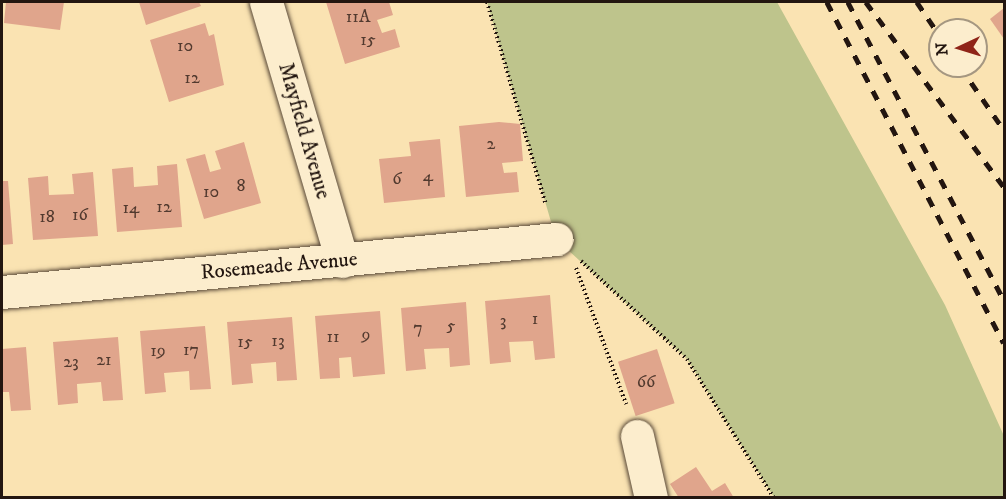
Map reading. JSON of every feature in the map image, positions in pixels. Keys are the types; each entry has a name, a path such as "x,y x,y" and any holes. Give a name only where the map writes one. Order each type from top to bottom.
{"street":[{"name":"Mayfield Avenue","path":"266,2 342,261"},
{"name":"Rosemeade Avenue","path":"2,292 556,239"},
{"path":"637,436 651,498"}],"path":[{"path":"556,239 687,359 774,498"}],"green space":[{"path":"487,2 777,2 945,305 1004,436 1004,497 774,497 687,359 556,239"}],"building":[{"path":"6,2 64,2 60,30 4,23"},
{"path":"139,2 199,2 201,6 146,25"},
{"path":"326,2 389,2 393,15 377,20 382,33 395,29 400,47 345,64"},
{"path":"1004,8 1004,39 990,19"},
{"path":"205,23 209,36 214,34 224,85 169,102 150,40"},
{"path":"499,122 520,124 523,161 502,163 504,173 517,172 519,192 466,197 459,126"},
{"path":"440,139 445,197 384,203 379,159 411,156 409,142"},
{"path":"244,142 261,203 204,219 186,159 205,154 210,172 221,169 215,151"},
{"path":"177,164 182,227 117,232 112,169 133,167 134,187 158,185 157,166"},
{"path":"93,172 98,236 33,240 28,178 48,176 49,195 74,194 72,174"},
{"path":"2,181 8,181 13,244 2,245"},
{"path":"550,295 555,358 535,360 533,341 509,342 511,362 490,364 485,301"},
{"path":"466,302 470,365 450,367 449,348 424,349 426,369 406,371 401,308"},
{"path":"380,311 385,374 353,377 351,357 339,358 340,378 320,379 315,316"},
{"path":"292,317 297,380 277,381 276,362 251,364 253,383 232,385 227,322"},
{"path":"205,326 211,389 190,390 189,371 164,373 166,392 145,394 140,331"},
{"path":"118,337 123,400 103,401 101,382 77,384 78,403 58,405 53,342"},
{"path":"26,347 31,410 11,411 9,392 2,392 2,349"},
{"path":"657,349 675,403 636,416 618,362"},
{"path":"696,467 712,491 725,483 734,498 679,498 670,484"}],"railway":[{"path":"827,2 1004,343"},
{"path":"848,2 1004,301"},
{"path":"866,2 1004,187"},
{"path":"917,2 928,18"},
{"path":"968,78 1004,130"}]}
